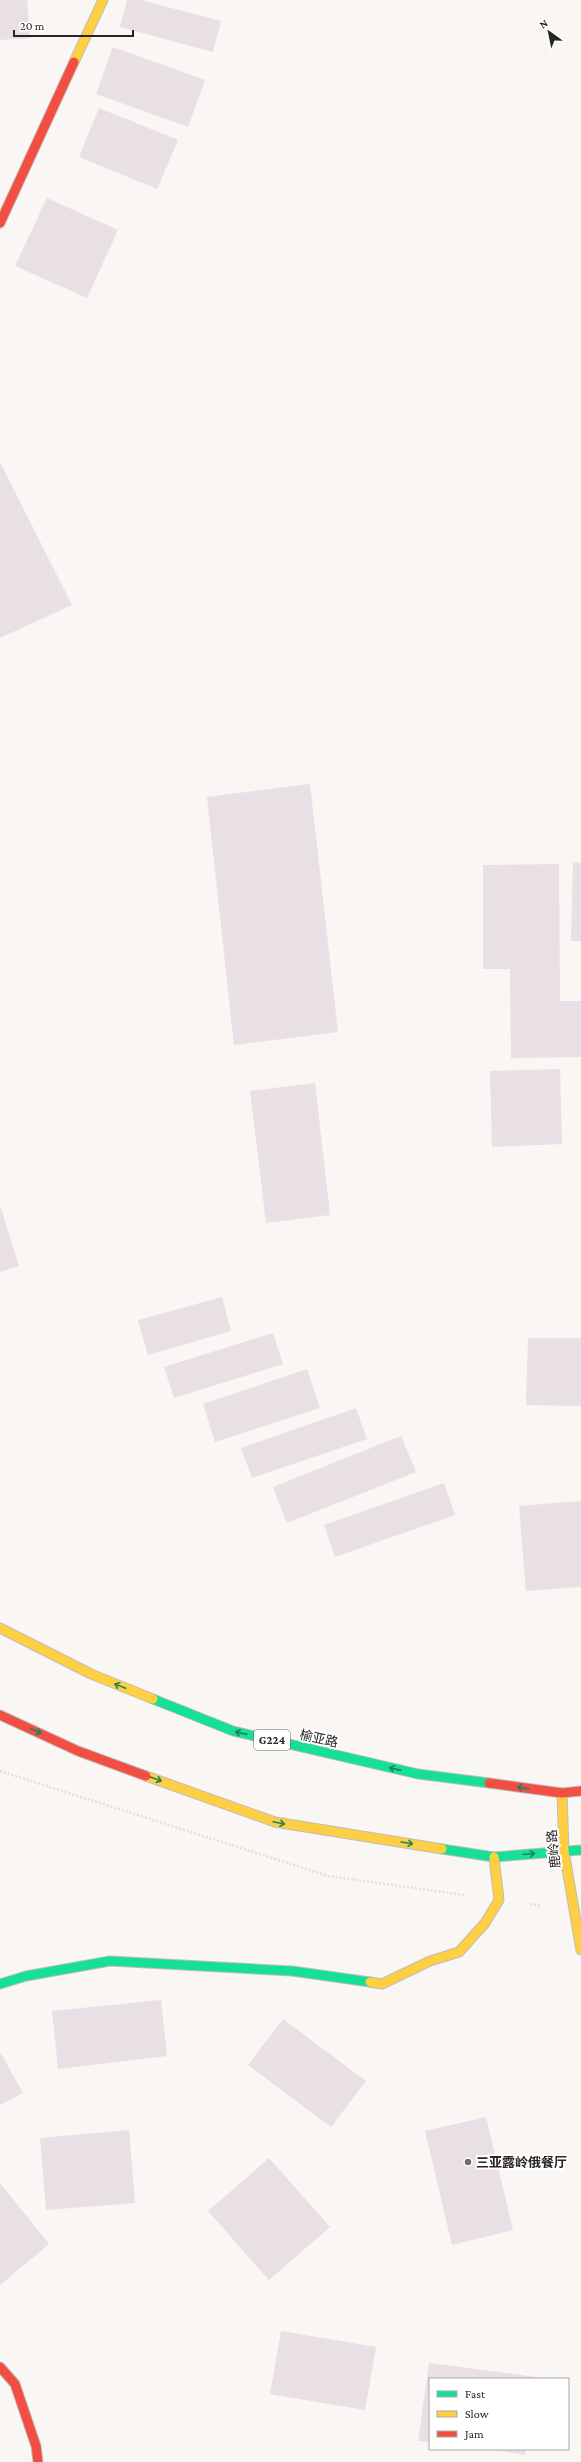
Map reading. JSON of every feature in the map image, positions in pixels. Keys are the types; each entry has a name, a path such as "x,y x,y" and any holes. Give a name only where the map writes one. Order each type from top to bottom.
{"main road":[{"path":"0,223 103,0"},
{"name":"榆亚路","path":"0,1628 91,1674 233,1731 418,1774 562,1793 581,1791"},
{"path":"0,1716 78,1751 275,1822 494,1857 581,1850"},
{"name":"鹿岭路","path":"562,1793 564,1851 581,1950"},
{"path":"0,1984 26,1976 110,1961 292,1971 382,1984 430,1961 459,1952 485,1923 499,1900 494,1857"},
{"path":"0,2367 14,2384 36,2446 38,2462"}],"building":[{"path":"0,0 27,0 30,38 0,40"},
{"path":"127,0 141,0 221,21 213,52 120,27"},
{"path":"113,47 205,80 188,127 96,94"},
{"path":"99,108 178,140 157,189 79,157"},
{"path":"47,198 118,230 87,298 15,266"},
{"path":"0,462 72,605 0,638"},
{"path":"310,784 338,1032 234,1045 207,797"},
{"path":"573,862 581,863 581,941 571,941"},
{"path":"559,864 560,1001 581,1001 581,1057 511,1058 510,969 483,969 483,865"},
{"path":"560,1069 562,1144 492,1147 490,1071"},
{"path":"315,1083 330,1215 266,1223 250,1091"},
{"path":"0,1205 19,1266 0,1272"},
{"path":"222,1297 231,1331 148,1355 138,1320"},
{"path":"273,1333 283,1364 174,1398 164,1367"},
{"path":"528,1338 581,1338 581,1406 526,1405"},
{"path":"307,1369 320,1408 215,1442 203,1404"},
{"path":"356,1408 367,1439 252,1478 241,1448"},
{"path":"401,1436 416,1472 287,1523 273,1487"},
{"path":"444,1483 455,1515 335,1557 324,1525"},
{"path":"581,1501 581,1587 526,1591 519,1506"},
{"path":"161,2000 167,2056 58,2069 52,2011"},
{"path":"283,2019 366,2081 331,2127 248,2065"},
{"path":"0,2052 23,2093 0,2105"},
{"path":"486,2117 513,2230 452,2245 425,2131"},
{"path":"129,2130 135,2203 46,2210 40,2138"},
{"path":"269,2158 330,2227 269,2280 208,2211"},
{"path":"0,2183 49,2244 0,2285"},
{"path":"281,2331 376,2347 365,2410 270,2394"},
{"path":"429,2363 536,2377 429,2378 429,2442 418,2441"},
{"path":"494,2450 526,2450 525,2455"}],"traffic: fast":[{"path":"153,1699 233,1731 418,1774 489,1783"},
{"path":"442,1849 494,1857 581,1850"},
{"path":"0,1984 26,1976 110,1961 292,1971 370,1982"}],"traffic: slow":[{"path":"74,62 103,0"},
{"path":"0,1628 91,1674 153,1699"},
{"path":"146,1776 275,1822 442,1849"},
{"path":"562,1793 564,1851 581,1950"},
{"path":"370,1982 382,1984 430,1961 459,1952 485,1923 499,1900 494,1857"}],"traffic: jam":[{"path":"0,223 74,62"},
{"path":"0,1715 78,1751 146,1776"},
{"path":"489,1783 562,1793 581,1791"},
{"path":"0,2367 15,2384 36,2446 38,2462"}],"place":[{"name":"三亚露岭俄餐厅","path":"468,2162"}]}
